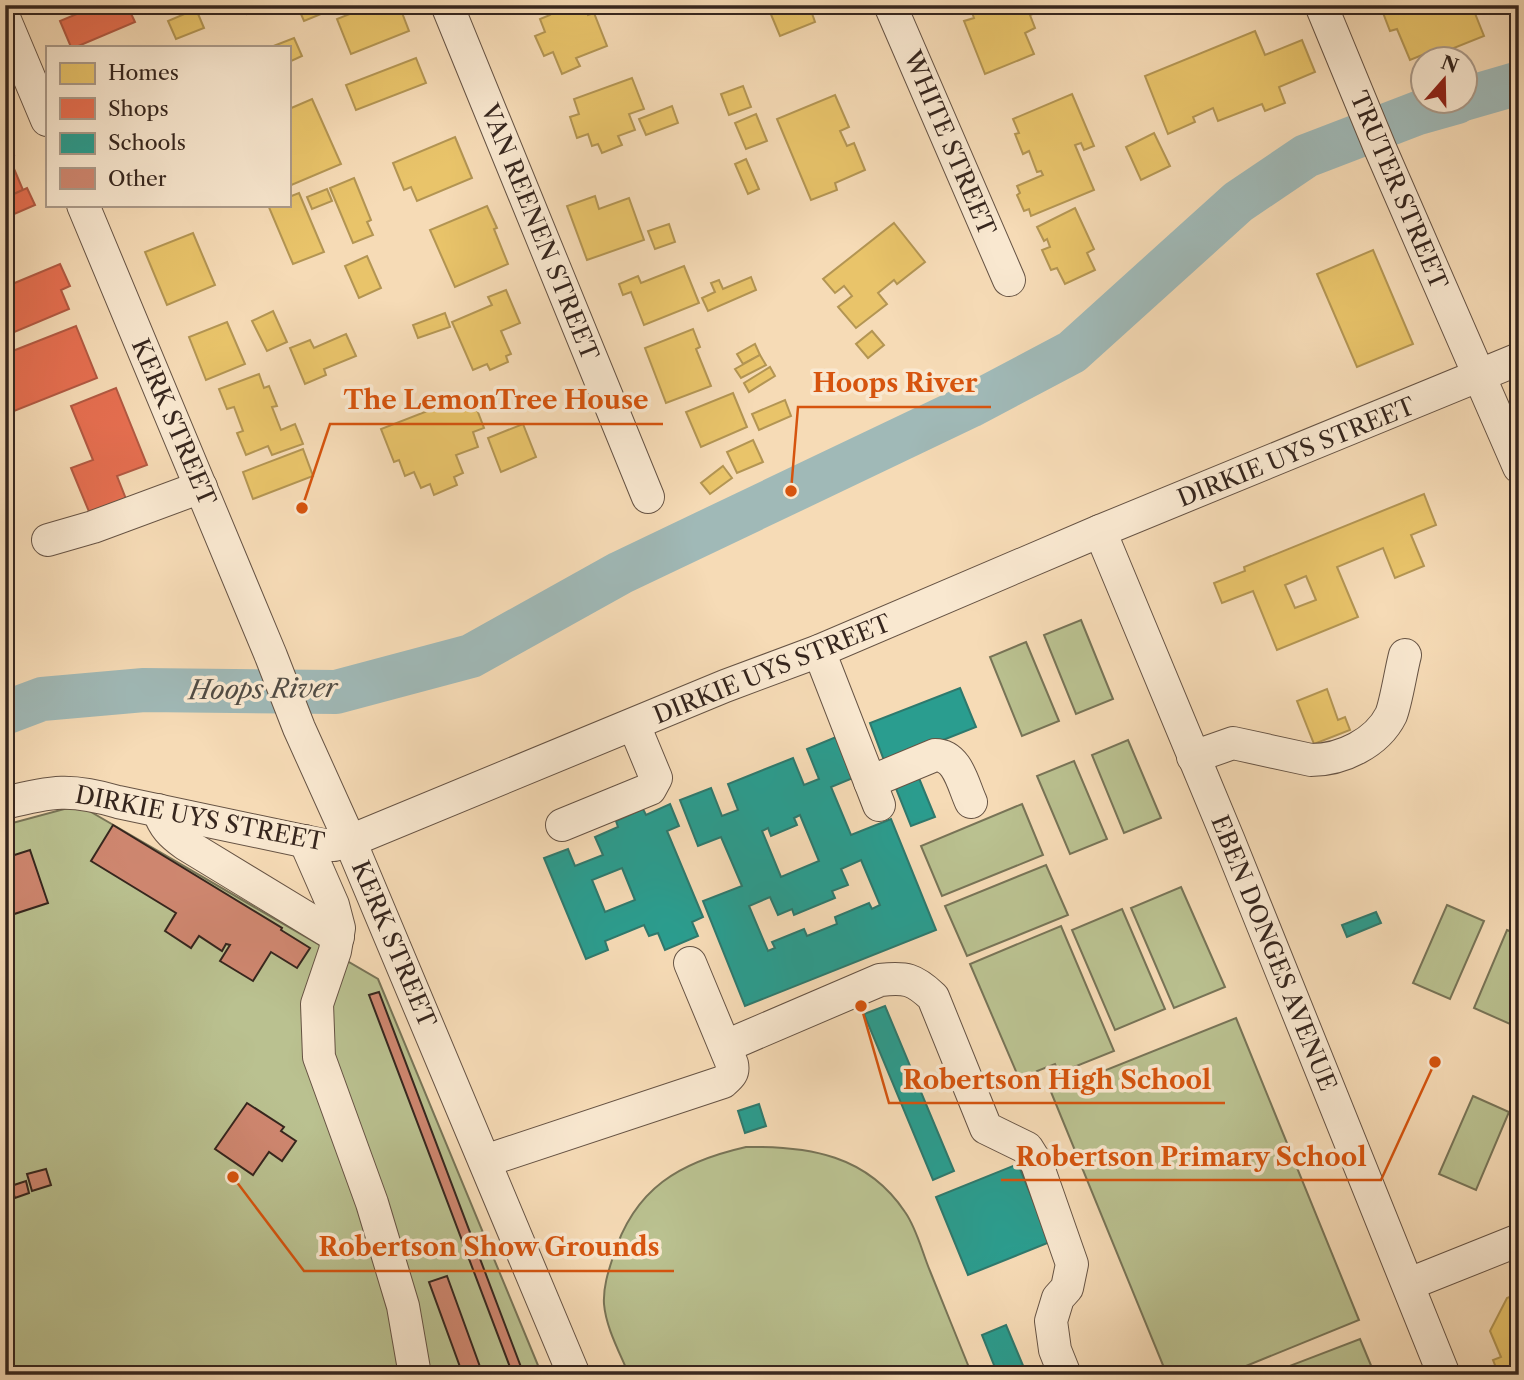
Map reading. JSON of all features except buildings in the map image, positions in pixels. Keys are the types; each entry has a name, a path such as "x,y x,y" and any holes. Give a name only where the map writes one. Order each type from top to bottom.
{"street":[{"name":"VAN REENEN STREET","path":"447,5 648,497"},
{"name":"WHITE STREET","path":"890,5 1009,280"},
{"name":"TRUTER STREET","path":"1321,5 1380,148 1519,467"},
{"path":"5,20 46,118"},
{"name":"KERK STREET","path":"83,206 299,728 350,841 574,1375"},
{"name":"DIRKIE UYS STREET","path":"5,803 65,791 91,794 304,841 334,845 350,841 725,686 819,651 1100,531 1519,359"},
{"path":"48,540 93,527 201,487"},
{"name":"EBEN DONGES AVENUE","path":"1100,531 1444,1375"},
{"path":"819,651 874,794 935,755 941,755 953,762 971,802"},
{"path":"1193,757 1233,743 1311,760 1331,758 1352,750 1377,734 1391,714 1405,655"},
{"path":"562,825 650,789 654,784 656,778 634,724"},
{"path":"158,810 170,834 185,845 338,937"},
{"path":"304,841 333,905 339,928 317,1004 319,1057 372,1203 403,1306 415,1375"},
{"path":"485,1161 723,1082 734,1070 690,963"},
{"path":"726,1046 880,980 902,978 919,984 933,997 986,1128 1027,1148 1037,1164 1064,1239 1072,1264 1066,1288 1058,1298 1051,1321 1055,1350 1065,1375"},
{"path":"1409,1284 1519,1240"}],"green space":[{"path":"1081,620 1113,699 1076,714 1044,635"},
{"path":"1026,642 1059,721 1022,736 990,657"},
{"path":"1128,740 1161,818 1124,833 1092,755"},
{"path":"1074,761 1107,839 1070,854 1037,776"},
{"path":"1022,804 1043,855 942,896 921,846"},
{"path":"79,805 378,979 542,1375 5,1375 5,825"},
{"path":"1046,865 1068,915 967,956 945,906"},
{"path":"1181,887 1225,987 1174,1008 1131,908"},
{"path":"1447,905 1484,921 1450,999 1413,983"},
{"path":"1122,909 1165,1009 1115,1030 1072,930"},
{"path":"1061,926 1114,1051 1059,1073 1055,1064 1037,1071 1041,1082 1024,1090 970,964"},
{"path":"1507,930 1519,935 1519,1004 1510,1024 1474,1008"},
{"path":"1236,1018 1359,1320 1224,1375 1167,1375 1051,1092"},
{"path":"1473,1096 1509,1112 1476,1190 1439,1174"},
{"path":"746,1147 792,1149 835,1158 855,1166 890,1193 913,1226 972,1375 629,1375 610,1331 604,1304 608,1274 622,1233 647,1196 680,1170 722,1153"},
{"path":"1360,1339 1375,1375 1266,1375"}],"waterway":[{"name":"Hoops River","path":"1478,95 1519,83"},
{"name":"Hoops River","path":"5,713 42,699 144,690 336,692 471,656 620,573 970,406 1072,352 1238,202 1306,156 1410,116"}],"place":[{"name":"Hoops River","path":"791,491"},
{"name":"The LemonTree House","path":"302,508"},
{"name":"Robertson High School","path":"861,1006"},
{"name":"Robertson Primary School","path":"1435,1062"},
{"name":"Robertson Show Grounds","path":"233,1177"}]}
